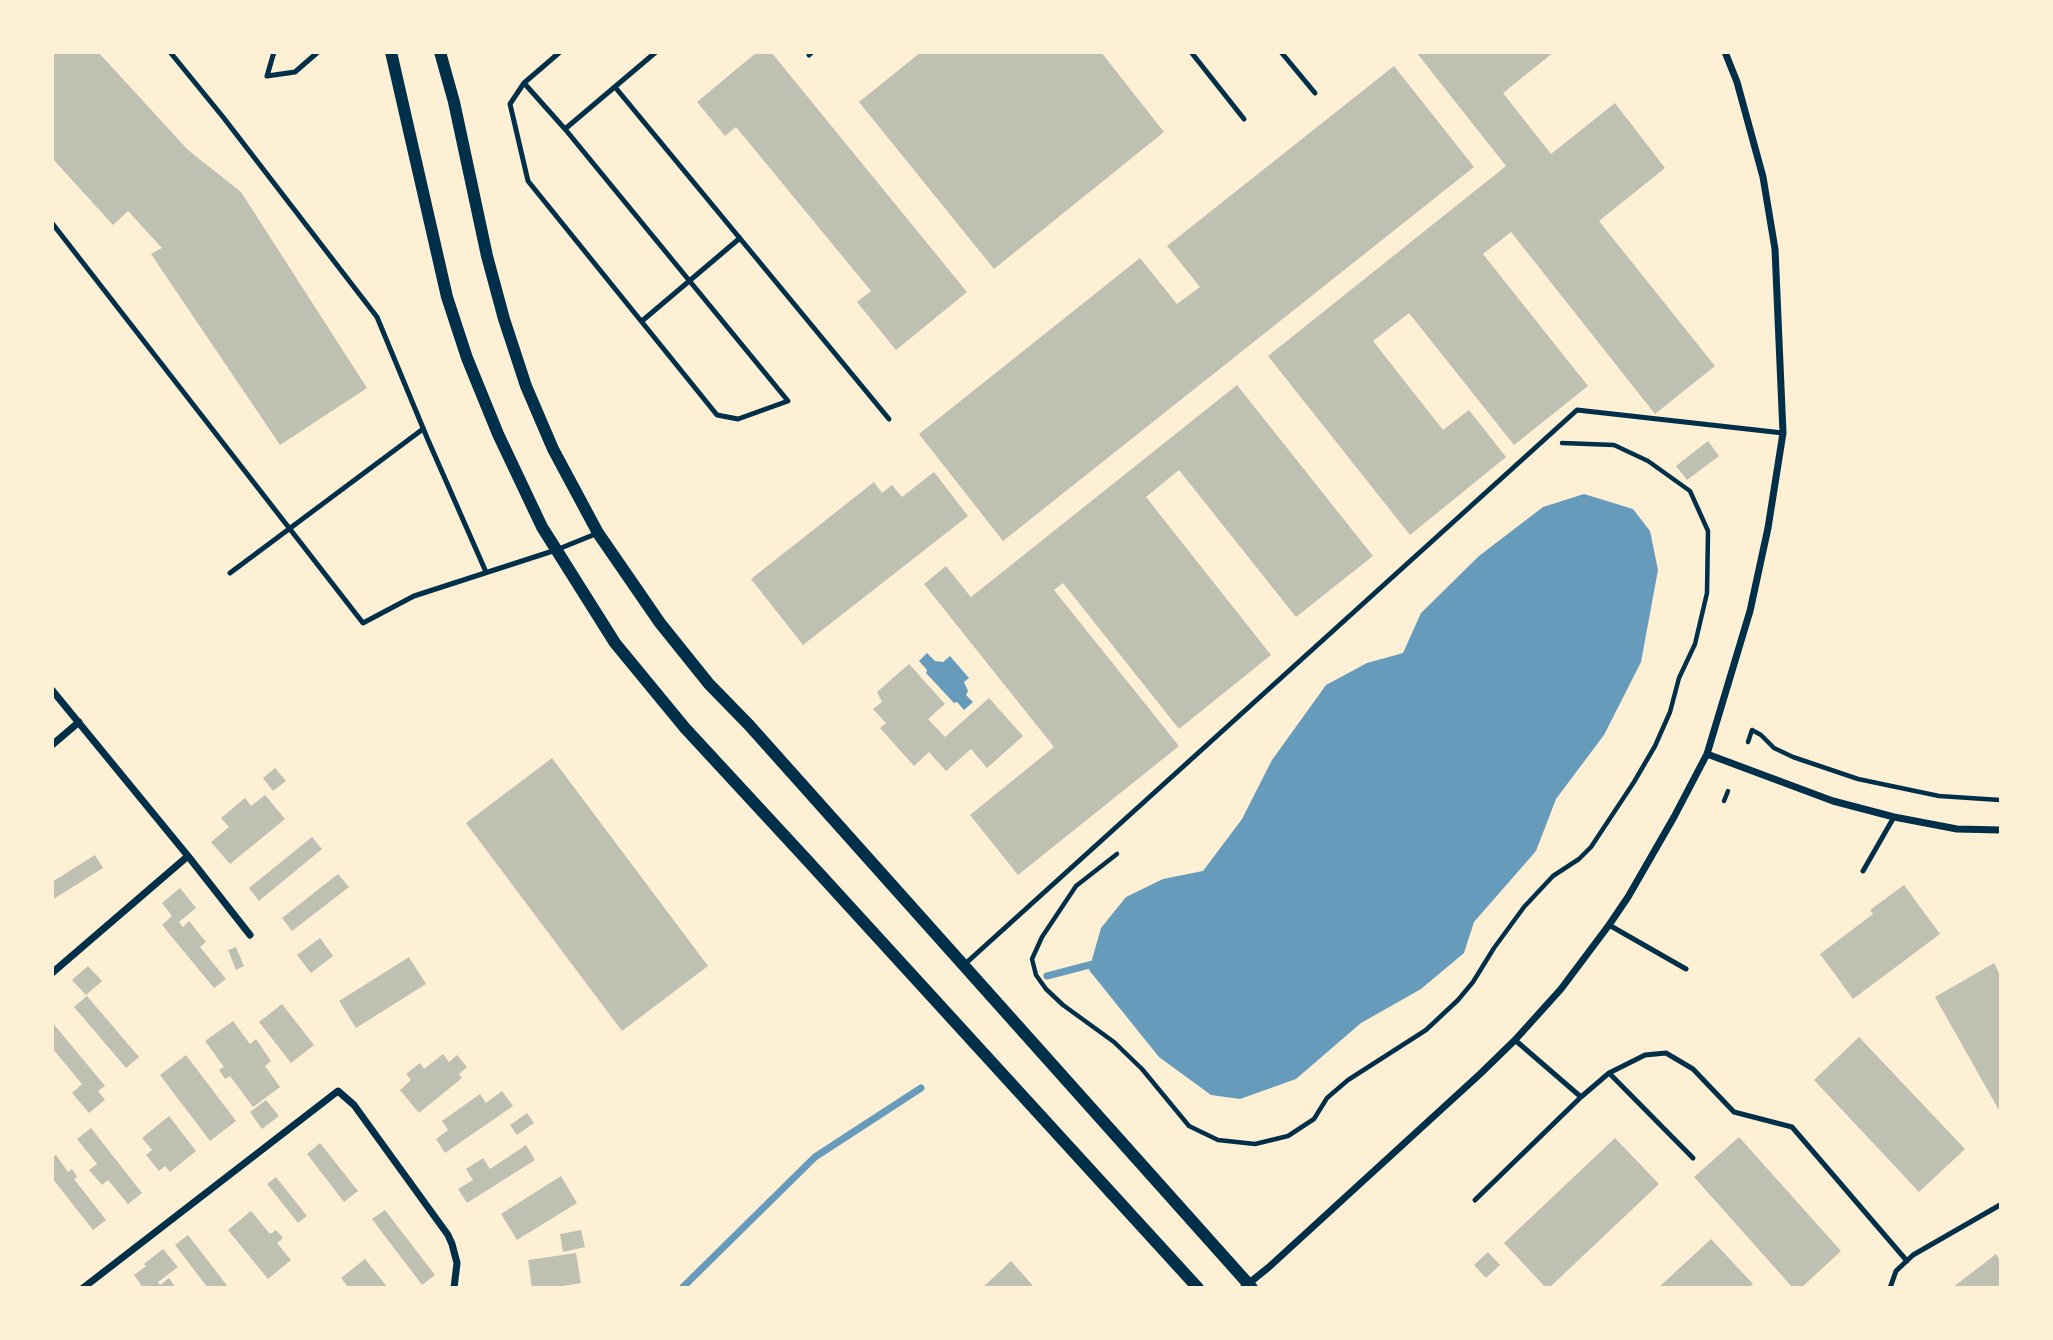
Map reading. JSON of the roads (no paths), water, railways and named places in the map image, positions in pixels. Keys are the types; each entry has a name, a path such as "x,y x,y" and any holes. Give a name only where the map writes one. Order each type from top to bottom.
{"street":[{"path":"391,52 447,297 467,358 498,434 542,527 615,643 685,728 1198,1287"},
{"path":"440,52 504,320 526,386 553,449 598,533 660,623 709,684 749,725 1248,1286 1480,1074 1561,989 1609,925 1674,817 1707,754 1751,611 1783,433 1775,249 1763,177 1737,82 1725,52"},
{"path":"52,690 250,935"},
{"path":"52,745 79,722"},
{"path":"1707,754 1833,801 1894,817 1957,828 2000,830"},
{"path":"52,973 188,856"},
{"path":"83,1287 338,1091 354,1105 448,1235 457,1263 454,1287"}],"lane":[{"path":"170,52 377,317 486,572"},
{"path":"274,52 267,76 295,72 318,52"},
{"path":"524,83 565,129 788,401 738,419 718,415 527,181 510,104 524,83 559,52"},
{"path":"565,129 656,52"},
{"path":"1191,52 1244,119"},
{"path":"1281,52 1315,93"},
{"path":"615,87 889,419"},
{"path":"52,223 363,623 414,596 556,550 598,533"},
{"path":"642,321 740,238"},
{"path":"963,965 1577,410 1783,433"},
{"path":"230,573 423,429"},
{"path":"1863,871 1894,817"},
{"path":"1609,925 1686,969"},
{"path":"1515,1040 1581,1097"},
{"path":"1475,1200 1609,1073 1645,1055 1666,1052 1693,1069 1734,1112 1792,1127 1907,1261"},
{"path":"1609,1073 1693,1158"},
{"path":"1890,1287 1896,1271 1907,1261 2000,1205"}],"water":[{"path":"1584,494 1633,509 1650,531 1658,570 1641,662 1604,735 1556,799 1536,851 1474,922 1464,953 1421,989 1361,1023 1296,1079 1240,1099 1211,1095 1159,1057 1089,970 1101,928 1126,897 1163,879 1203,871 1242,819 1272,760 1326,685 1367,663 1403,653 1421,613 1479,556 1543,507"},
{"path":"927,653 935,661 943,662 950,656 969,678 964,682 968,691 966,695 973,702 964,710 926,673 927,670 919,661"}],"waterway":[{"path":"1047,976 1097,963"},
{"path":"682,1288 815,1157 921,1088"}]}
